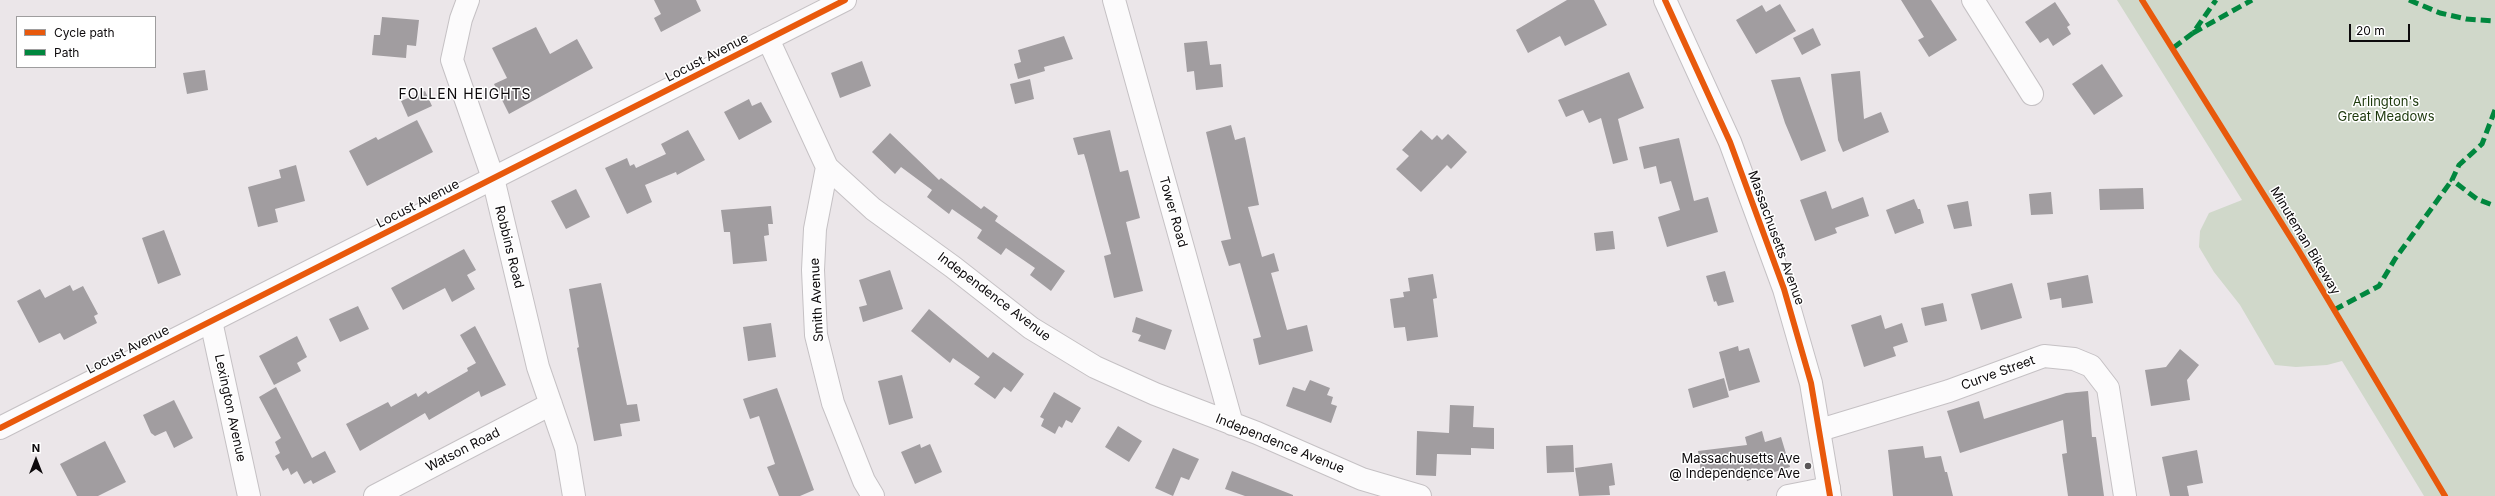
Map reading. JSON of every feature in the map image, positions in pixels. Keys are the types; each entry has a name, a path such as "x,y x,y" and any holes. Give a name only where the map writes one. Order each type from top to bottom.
{"street":[{"name":"Robbins Road","path":"468,0 461,19 452,60 493,178 538,367 566,448 574,496"},
{"name":"Locust Avenue","path":"0,428 845,0"},
{"name":"Tower Road","path":"1114,0 1232,424"},
{"name":"Massachusetts Avenue","path":"1665,0 1730,142 1784,289 1811,383 1830,492"},
{"path":"1974,0 2032,94"},
{"name":"Independence Avenue","path":"768,39 827,166 873,209 953,267 1031,328 1095,367 1155,394 1232,424 1362,479 1420,496"},
{"name":"Smith Avenue","path":"827,166 815,229 813,270 816,335 833,403 865,483 873,496"},
{"name":"Lexington Avenue","path":"211,321 249,496"},
{"name":"Curve Street","path":"1820,430 1949,392 2044,356 2074,359 2091,366 2108,388 2126,496"},
{"name":"Watson Road","path":"375,496 551,404"},
{"path":"1788,496 1830,492"}],"green space":[{"name":"Arlington's Great Meadows","path":"2117,0 2495,0 2495,496 2424,496 2342,361 2327,365 2296,367 2275,365 2240,305 2214,272 2199,247 2200,231 2209,213 2242,200"}],"building":[{"path":"654,0 696,0 701,11 661,32 654,18 661,14"},
{"path":"1567,0 1594,0 1607,25 1565,46 1560,36 1528,53 1516,30"},
{"path":"1901,0 1931,0 1957,40 1929,57 1918,40 1924,37"},
{"path":"2055,2 2070,25 2067,27 2071,34 2053,46 2048,38 2040,43 2025,22"},
{"path":"1780,4 1796,31 1756,54 1736,20 1762,5 1766,12"},
{"path":"382,17 419,20 416,46 407,45 406,58 372,55 374,35 380,35"},
{"path":"536,27 550,54 577,39 593,68 509,114 494,84 507,78 492,48"},
{"path":"1813,28 1821,45 1802,55 1793,38"},
{"path":"1064,36 1073,59 1044,67 1045,71 1018,79 1014,64 1021,62 1018,50"},
{"path":"1207,41 1210,65 1221,64 1223,87 1196,90 1194,71 1187,72 1184,43"},
{"path":"862,61 871,86 840,98 831,73"},
{"path":"2102,64 2123,96 2094,115 2072,84"},
{"path":"205,70 208,90 187,94 183,73"},
{"path":"1860,71 1864,119 1881,112 1889,132 1843,152 1838,140 1831,74"},
{"path":"1629,72 1644,108 1618,119 1628,160 1613,164 1601,118 1589,123 1583,110 1566,117 1558,100"},
{"path":"1800,77 1826,151 1801,161 1785,123 1771,80"},
{"path":"1030,79 1034,99 1015,104 1010,84"},
{"path":"425,91 432,106 408,117 401,101"},
{"path":"749,99 752,106 761,102 772,122 739,140 724,112"},
{"path":"417,120 433,152 367,186 349,151 376,137 378,140"},
{"path":"1231,125 1235,140 1245,137 1259,205 1248,207 1262,257 1274,253 1279,271 1271,273 1287,330 1307,325 1313,351 1259,365 1253,339 1261,337 1240,263 1229,266 1221,241 1231,239 1206,132"},
{"path":"688,130 705,160 677,175 676,172 645,185 652,202 627,214 605,168 627,158 630,166 634,164 636,168 666,154 661,144"},
{"path":"1110,130 1120,172 1128,170 1140,218 1126,222 1143,291 1114,298 1104,256 1111,254 1084,154 1078,155 1073,138"},
{"path":"1421,130 1432,140 1437,135 1442,140 1448,134 1467,152 1451,169 1447,165 1421,192 1396,169 1409,156 1402,150"},
{"path":"890,133 939,180 941,178 981,209 984,206 998,216 995,221 1065,271 1051,291 1030,275 1035,268 1006,248 1001,255 977,238 982,230 952,209 949,214 927,197 932,190 901,167 895,174 872,152"},
{"path":"1679,138 1694,201 1708,197 1718,232 1667,247 1658,217 1680,210 1671,181 1660,184 1656,166 1644,169 1639,147"},
{"path":"296,165 305,201 275,209 278,222 258,227 248,187 281,178 279,170"},
{"path":"2143,188 2144,209 2100,210 2099,189"},
{"path":"576,189 590,217 566,229 551,201"},
{"path":"1826,191 1832,209 1863,197 1869,216 1835,228 1837,233 1815,241 1800,200"},
{"path":"2051,192 2053,214 2031,215 2029,194"},
{"path":"1914,199 1918,209 1920,209 1924,223 1895,234 1886,210"},
{"path":"1968,201 1972,226 1954,229 1947,205"},
{"path":"771,206 773,224 768,224 769,235 764,236 767,261 733,264 730,232 724,232 721,210"},
{"path":"164,230 181,275 158,284 142,238"},
{"path":"1613,231 1615,249 1596,251 1594,233"},
{"path":"464,249 476,270 467,275 475,289 452,302 445,288 403,310 391,288"},
{"path":"890,270 903,309 863,322 859,307 867,305 859,280"},
{"path":"1725,271 1734,302 1718,306 1716,301 1714,302 1706,276"},
{"path":"1433,274 1437,298 1433,299 1438,337 1407,341 1405,327 1394,328 1390,299 1404,297 1403,292 1410,291 1408,278"},
{"path":"2088,275 2093,303 2062,308 2061,298 2050,300 2047,283"},
{"path":"601,283 627,405 637,404 640,421 620,424 622,436 594,441 577,348 579,347 569,289"},
{"path":"2012,283 2022,318 1981,330 1971,294"},
{"path":"70,285 73,291 83,286 98,314 94,316 97,323 64,340 60,333 39,343 17,301 40,289 45,298"},
{"path":"1943,303 1947,321 1925,326 1921,308"},
{"path":"358,306 369,329 340,342 329,319"},
{"path":"929,309 988,358 993,352 1024,374 1011,392 1004,387 995,399 974,384 980,377 953,358 950,363 911,331"},
{"path":"1881,315 1885,329 1902,323 1908,342 1893,347 1896,356 1864,367 1851,325"},
{"path":"1136,317 1172,330 1165,350 1138,341 1141,335 1132,332"},
{"path":"771,323 776,357 748,361 743,327"},
{"path":"475,326 506,385 481,397 479,391 429,420 425,413 360,451 346,424 388,402 391,407 416,393 418,397 426,391 428,394 468,371 467,368 476,363 460,335"},
{"path":"297,336 307,357 297,363 301,371 274,385 259,356"},
{"path":"1738,346 1739,351 1749,348 1760,382 1729,391 1719,352"},
{"path":"2180,349 2199,365 2187,380 2190,400 2151,406 2145,370 2166,367"},
{"path":"902,375 913,418 889,425 878,381"},
{"path":"1724,378 1729,397 1693,408 1688,389"},
{"path":"1310,380 1330,388 1327,395 1333,397 1331,404 1337,406 1331,423 1286,406 1293,387 1305,391"},
{"path":"276,387 312,458 325,451 336,472 313,484 311,480 304,484 297,471 291,475 288,468 283,471 275,456 280,453 275,442 281,438 259,397"},
{"path":"777,388 814,490 800,496 779,496 767,467 775,464 759,416 750,419 743,399"},
{"path":"2088,391 2092,437 2096,437 2104,496 2068,496 2062,454 2067,453 2063,420 1960,453 1947,411 1979,401 1984,419 2066,393"},
{"path":"1054,392 1081,408 1072,423 1066,420 1062,428 1059,426 1055,434 1041,426 1044,419 1040,417"},
{"path":"174,400 193,438 174,448 166,431 155,436 151,433 143,415"},
{"path":"1450,405 1474,406 1473,427 1494,428 1494,449 1471,448 1471,455 1437,454 1436,476 1416,475 1417,431 1449,433"},
{"path":"1118,426 1142,441 1129,462 1105,447"},
{"path":"1762,431 1765,442 1781,437 1790,467 1747,481 1745,473 1736,476 1734,469 1701,473 1698,451 1747,445 1745,437"},
{"path":"105,441 126,482 98,496 77,496 60,464"},
{"path":"920,444 921,448 930,444 942,472 915,484 901,452"},
{"path":"1573,445 1574,472 1547,473 1546,446"},
{"path":"1923,446 1925,458 1941,456 1953,496 1893,496 1888,450"},
{"path":"1173,448 1199,459 1189,480 1181,477 1173,496 1155,488"},
{"path":"2197,450 2203,483 2187,486 2189,496 2170,496 2162,457"},
{"path":"1612,463 1615,485 1609,486 1610,495 1579,496 1575,468"},
{"path":"1232,471 1293,496 1245,496 1225,489"}],"marked path":[{"path":"2173,48 2193,33 2216,0"},
{"path":"2193,33 2252,0"},
{"path":"2409,0 2440,13 2466,19 2495,21"},
{"path":"2495,110 2482,144 2459,165 2452,180 2477,199 2495,206"},
{"path":"2334,310 2379,286 2395,259 2452,180"}],"cycle path":[{"path":"0,428 845,0"},
{"path":"1665,0 1730,142 1784,289 1811,383 1830,496"},
{"name":"Minuteman Bikeway","path":"2142,0 2299,251 2445,496"}],"place":[{"name":"Massachusetts Ave @ Independence Ave","path":"1808,466"}],"district":[{"name":"FOLLEN HEIGHTS","path":"465,95"}]}
